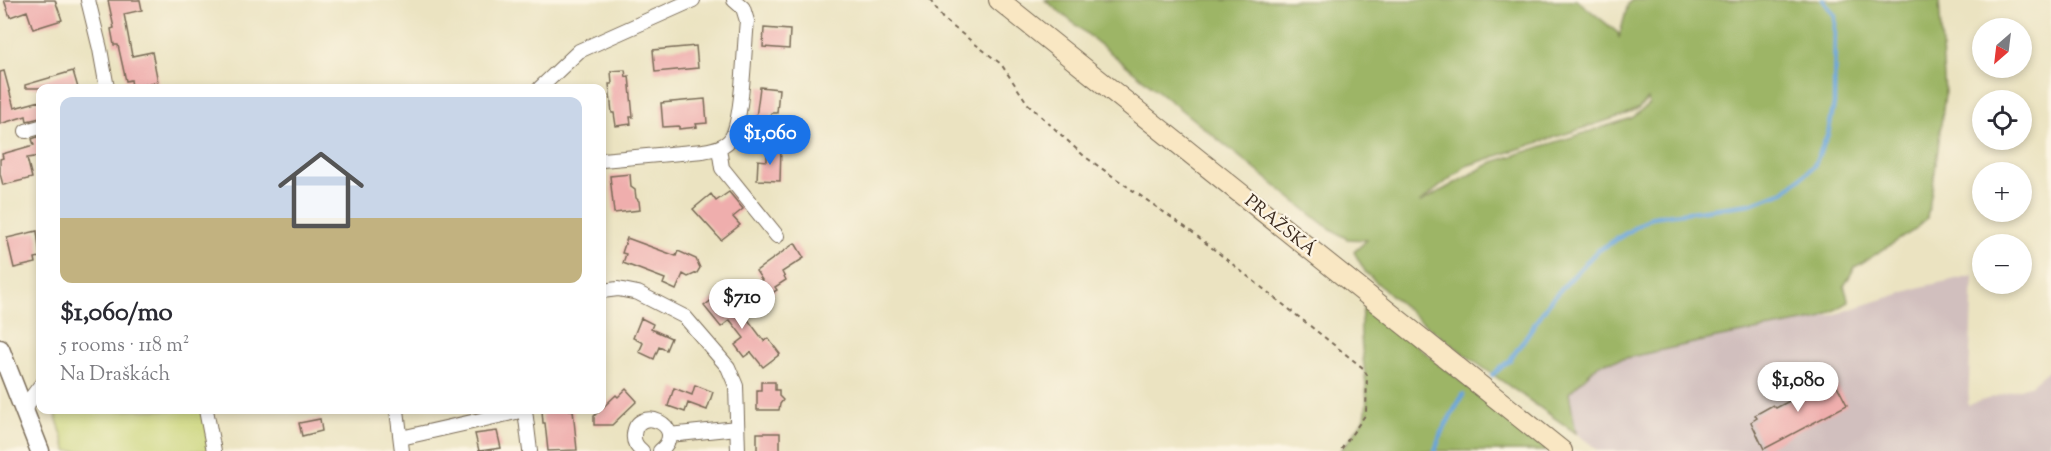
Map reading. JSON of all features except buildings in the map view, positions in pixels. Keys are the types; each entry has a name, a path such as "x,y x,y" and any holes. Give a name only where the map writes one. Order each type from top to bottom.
{"main road":[{"name":"PRAŽSKÁ","path":"999,0 1562,451"}],"street":[{"path":"88,0 106,84"},
{"path":"544,84 579,51 693,0"},
{"path":"606,160 703,151 719,148 731,139 738,121 747,21 743,8 734,0"},
{"path":"26,131 36,128"},
{"path":"719,148 722,168 777,236"},
{"path":"606,290 618,289 638,293 685,317 728,367 736,386 738,451"},
{"path":"0,349 40,451"},
{"path":"25,412 36,391"},
{"path":"207,414 214,451"},
{"path":"397,414 401,444 510,414"},
{"path":"525,414 530,451"},
{"path":"642,451 636,444 634,434 644,420 659,420 667,429 669,435 666,446 660,451"},
{"path":"669,435 737,428"}],"path":[{"path":"930,0 943,20 1001,64 1028,104 1084,156 1135,194 1158,206 1363,368 1367,375 1366,414 1340,451"}],"shaded area":[{"path":"1972,275 1968,405 2029,386 2051,368 2051,451 1599,451 1576,433 1568,393 1599,364 1721,337 1820,319 1921,287"}],"green space":[{"path":"1045,0 1577,0 1618,33 1619,38 1628,4 1632,0 1939,0 1945,94 1927,218 1913,231 1855,267 1844,286 1849,302 1820,319 1721,337 1599,364 1569,393 1576,433 1417,318 1366,273 1354,252 1367,240 1347,239 1323,224","holes":["1648,99 1649,104 1632,118 1493,162 1419,203 1466,166 1624,115 1638,109"]},
{"path":"1366,305 1548,451 1340,451 1359,427 1366,412 1361,326 1362,314"},
{"path":"55,414 207,414 214,451 67,451"}],"waterway":[{"path":"1492,375 1510,360 1551,300 1596,252 1652,217 1750,204 1784,192 1814,166 1828,134 1834,104 1835,16 1823,0"},
{"path":"1435,451 1441,433 1463,395"}]}
